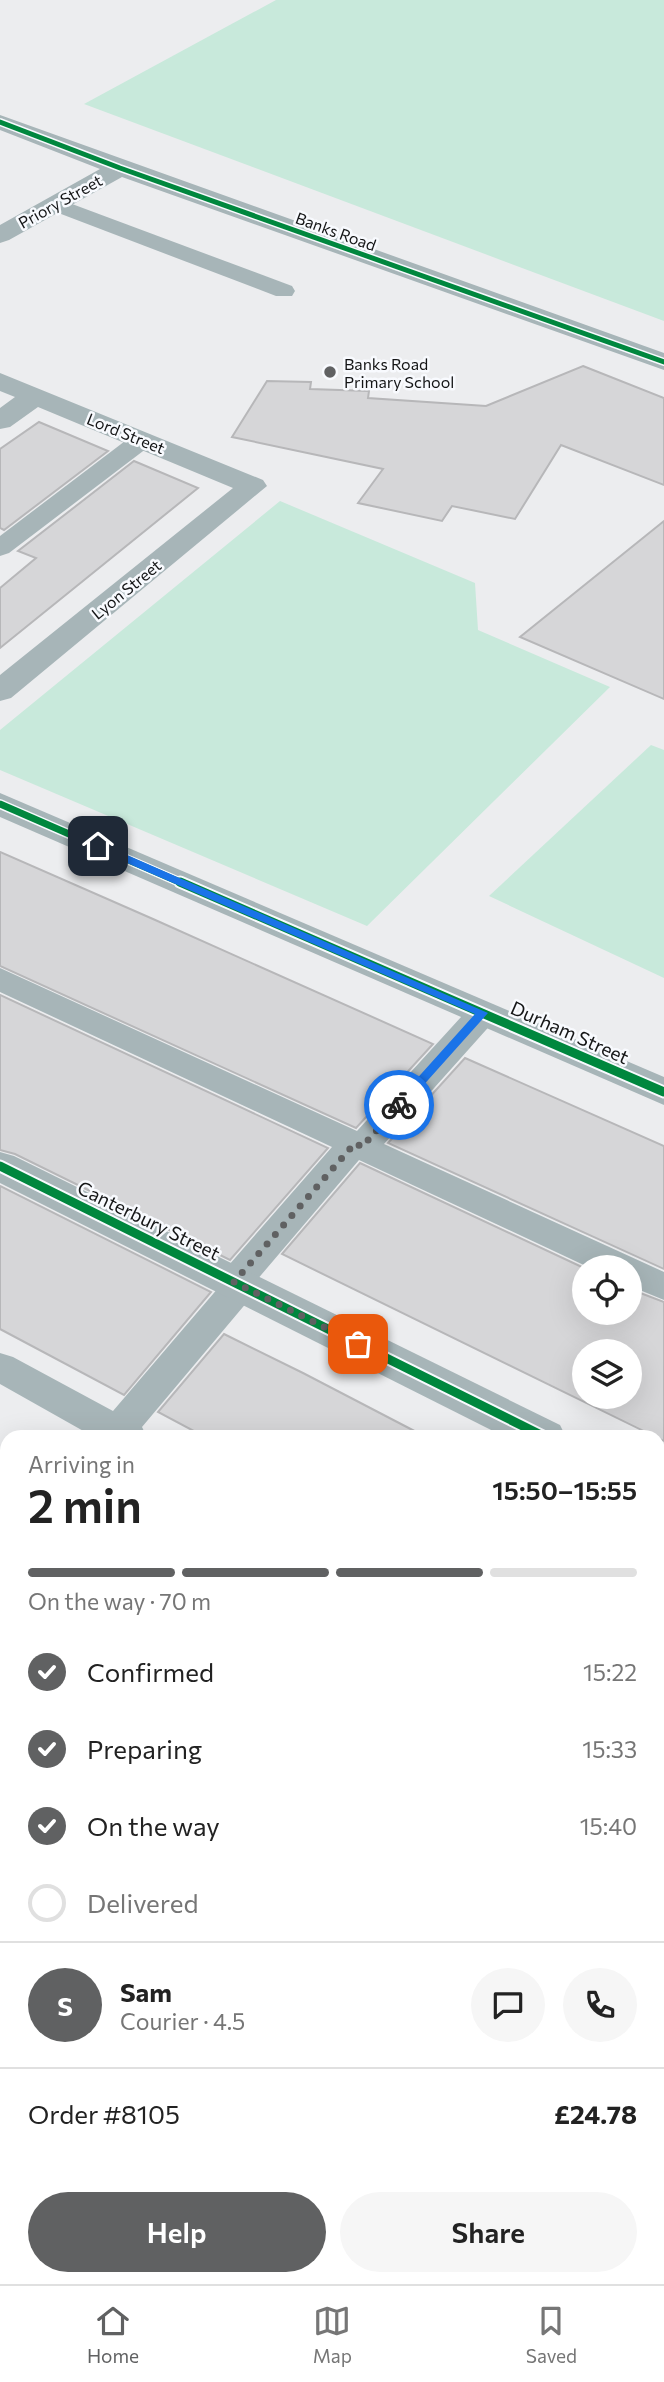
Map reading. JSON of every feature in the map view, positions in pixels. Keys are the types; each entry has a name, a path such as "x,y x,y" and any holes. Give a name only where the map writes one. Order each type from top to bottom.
{"street":[{"name":"Banks Road","path":"0,122 120,168 664,362"},
{"name":"Priory Street","path":"0,235 120,168"},
{"name":"Lord Street","path":"0,381 253,486"},
{"path":"0,421 35,396"},
{"name":"Lyon Street","path":"0,691 253,486"},
{"name":"Durham Street","path":"0,804 664,1092"},
{"name":"Canterbury Street","path":"0,1166 531,1430"}],"lane":[{"path":"56,204 285,291"},
{"path":"0,548 142,440"},
{"path":"0,979 594,1255"},
{"path":"123,1430 237,1284 359,1145 482,1013"},
{"path":"642,1277 664,1287"},
{"path":"0,1367 110,1430"}],"green space":[{"path":"276,0 664,0 664,321 84,104"},
{"path":"280,501 475,583 478,630 610,687 367,926 0,770 0,730"},
{"path":"651,745 664,750 664,978 489,896"}],"building":[{"path":"583,366 664,398 664,485 561,445 515,519 452,506 442,521 358,503 383,469 232,437 267,381 311,382 310,389 369,391 368,398 486,406"},
{"path":"39,422 108,451 4,530 0,528 0,449"},
{"path":"134,461 198,488 0,648 0,588 36,558 18,551"},
{"path":"664,521 664,699 520,637"},
{"path":"0,852 433,1044 356,1128 0,966"},
{"path":"0,995 328,1148 230,1260 15,1154 0,1150"},
{"path":"465,1058 664,1146 664,1269 642,1259 642,1255 633,1255 388,1143"},
{"path":"360,1163 572,1262 572,1325 642,1325 642,1294 664,1302 664,1430 642,1430 599,1409 642,1409 642,1339 572,1339 572,1396 282,1254"},
{"path":"0,1186 211,1292 124,1395 0,1329"},
{"path":"224,1334 413,1430 192,1430 158,1412"}],"cycle path":[{"path":"0,122 120,168 664,362"},
{"path":"0,804 664,1092"},
{"path":"0,1166 531,1430"}],"way so far":[{"path":"358,1344 234,1282 355,1143 362,1147 399,1105"}],"place":[{"name":"Banks Road Primary School","path":"330,372"}],"route":[{"path":"98,846 482,1013 399,1105"}]}
